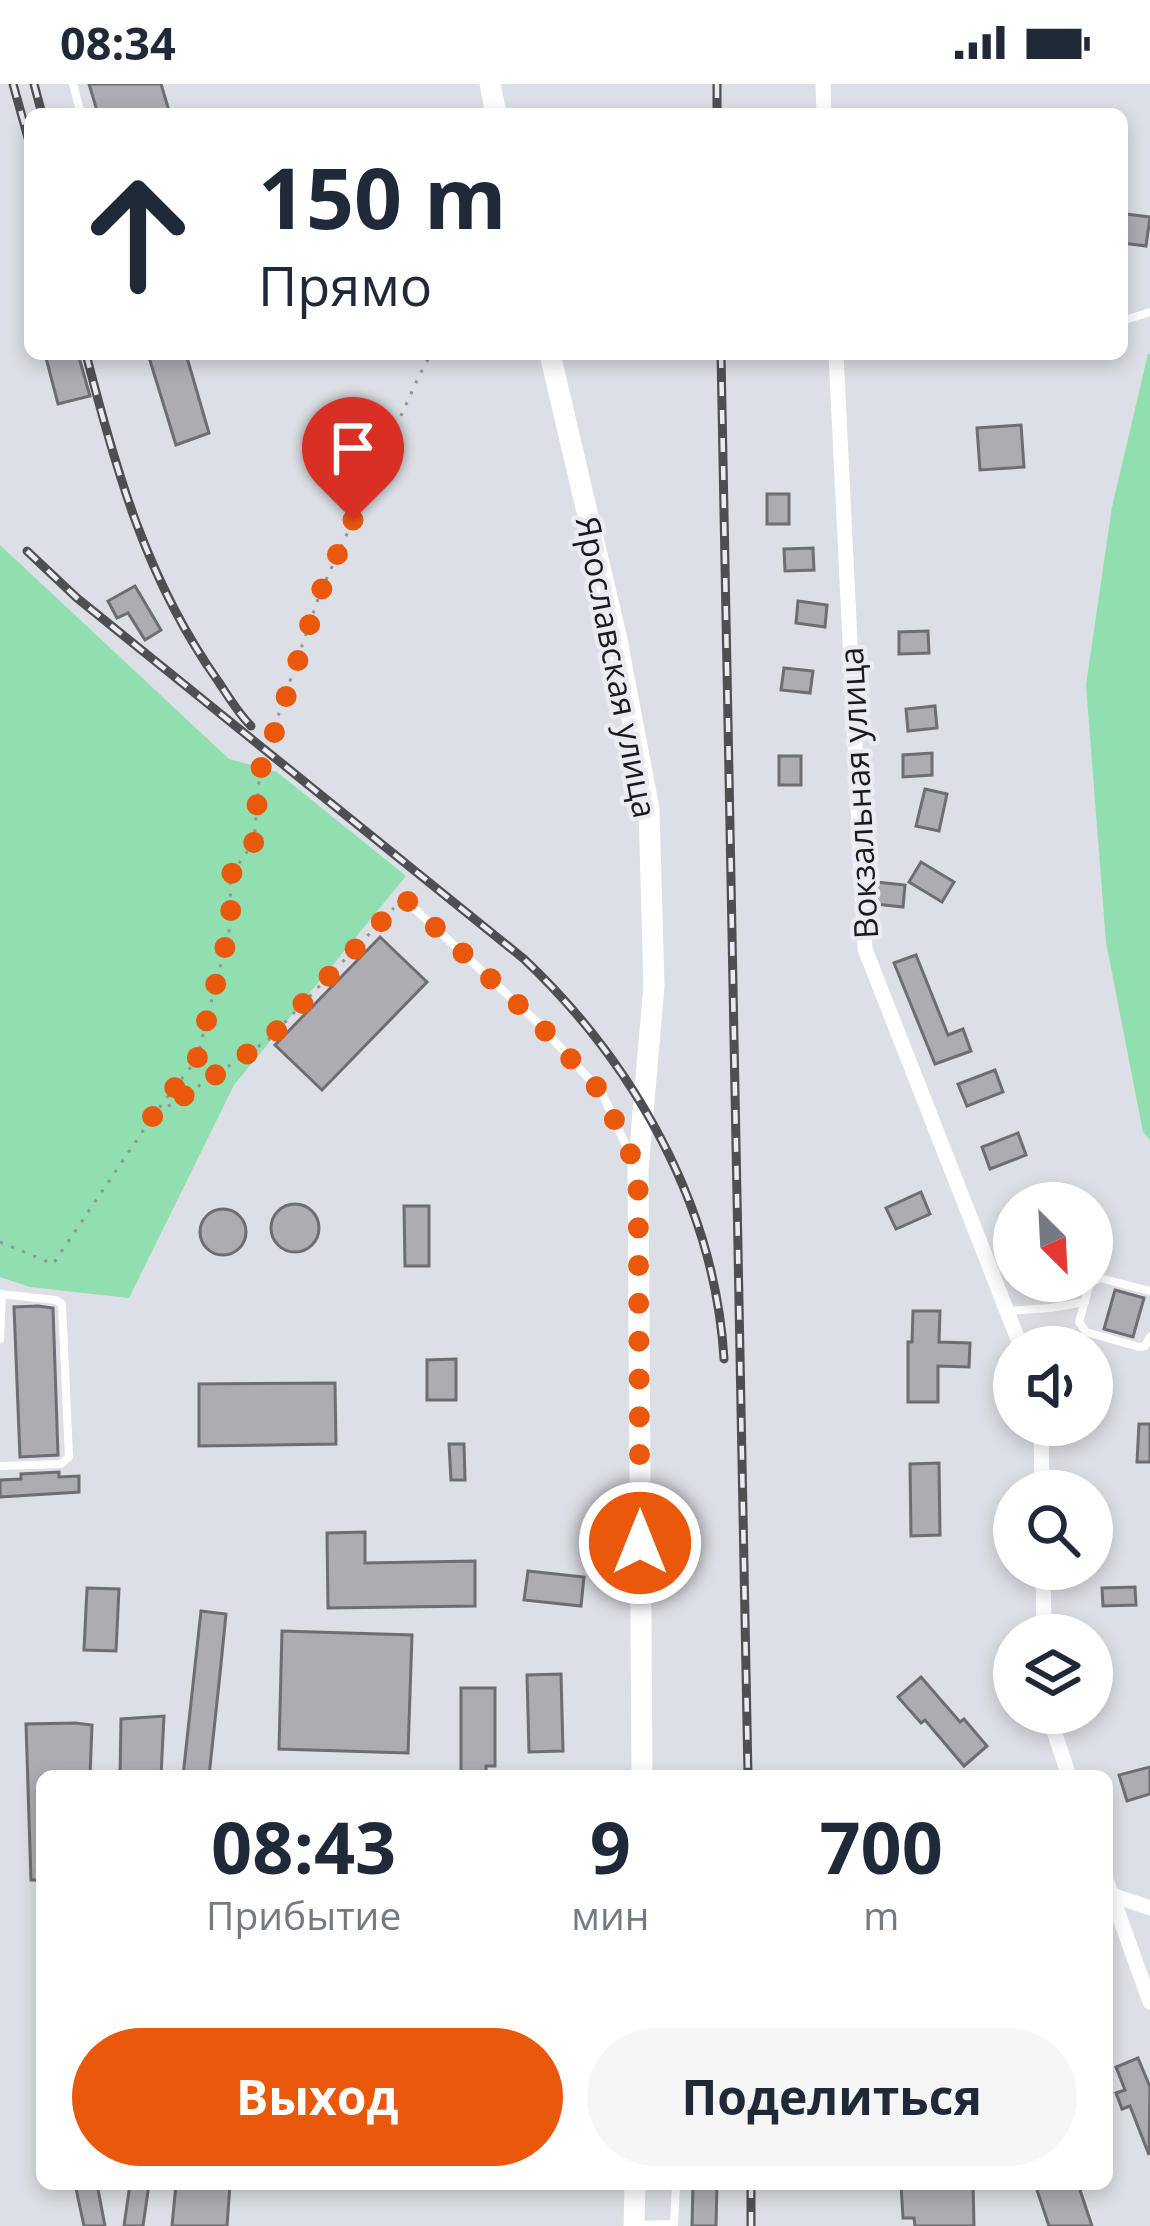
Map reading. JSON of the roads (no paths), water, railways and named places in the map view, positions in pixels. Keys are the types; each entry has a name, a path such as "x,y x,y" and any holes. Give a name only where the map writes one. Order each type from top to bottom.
{"main road":[{"name":"Ярославская улица","path":"551,360 617,640 650,809 654,986 638,1170 642,1770"},
{"path":"634,2225 635,2190"}],"street":[{"name":"Вокзальная улица","path":"836,360 865,949 1013,1326"},
{"path":"1055,1734 1067,1770"},
{"path":"1113,1892 1150,1908"},
{"path":"1113,1903 1150,2002"}],"lane":[{"path":"404,898 537,1022 602,1093 638,1170"},
{"path":"1113,1282 1150,1292"},
{"path":"0,1339 1,1294 62,1304 69,1456 61,1464 0,1466"},
{"path":"1007,1311 1085,1302 1079,1322 1086,1332 1139,1347 1150,1337"},
{"path":"634,2225 674,2224 676,2190"}],"railway":[{"path":"13,84 24,123"},
{"path":"34,84 40,108"},
{"path":"717,84 717,108"},
{"path":"88,360 122,483 153,564 193,643 251,726"},
{"path":"721,360 748,1770"},
{"path":"27,551 77,598 524,959 564,1000 633,1091 686,1193 717,1302 724,1359"},
{"path":"751,2190 751,2226"}]}
